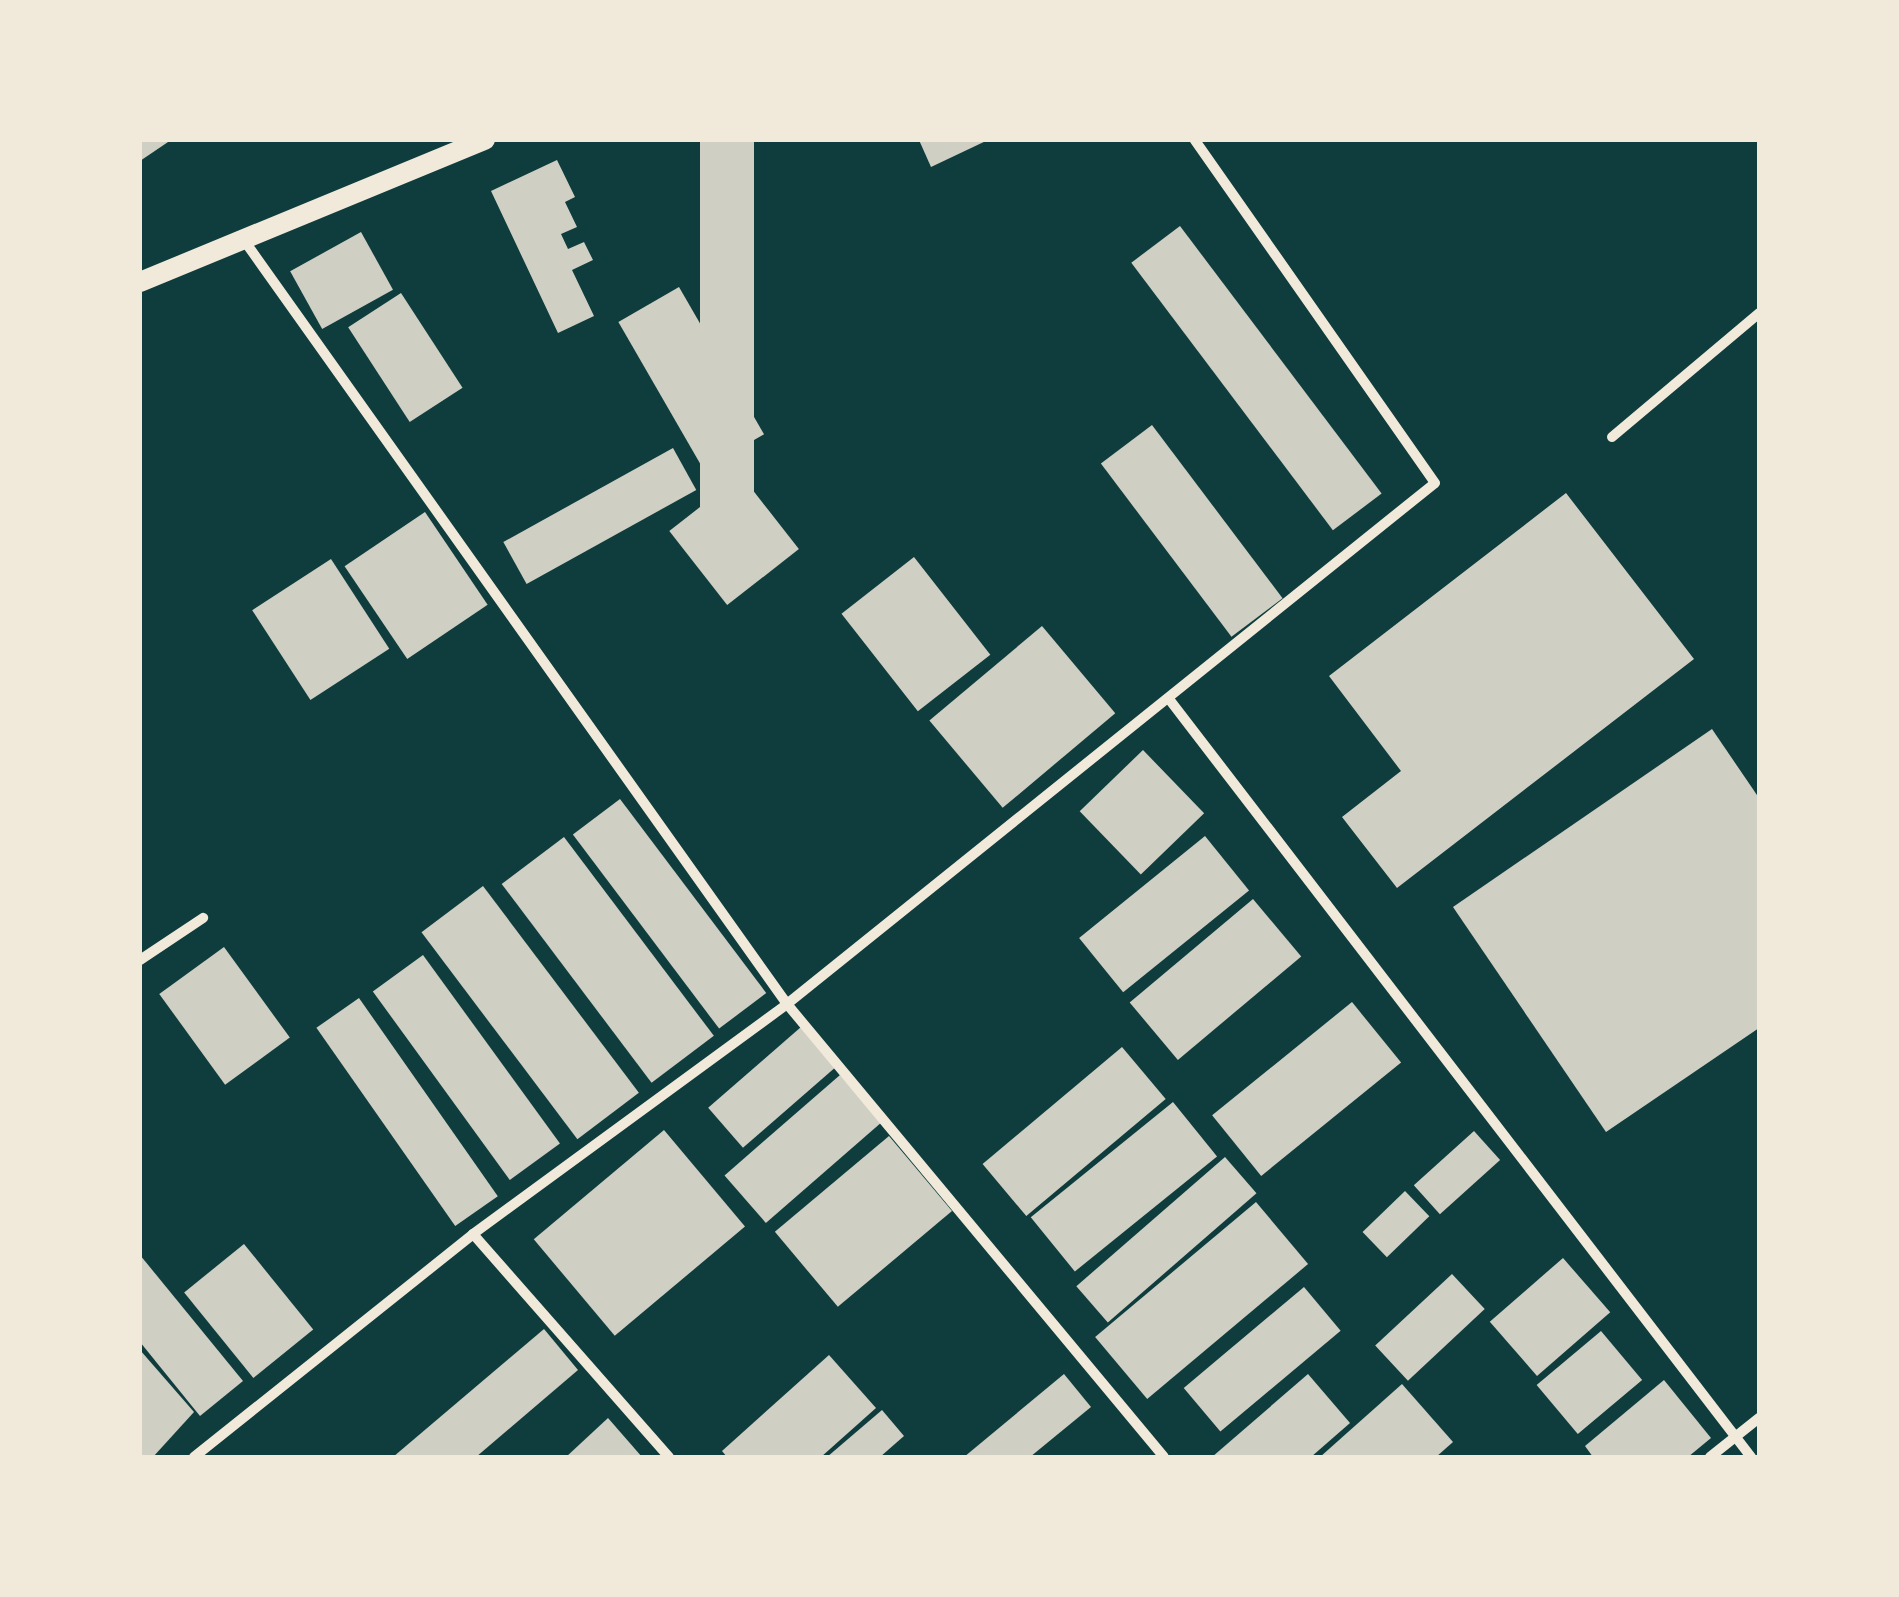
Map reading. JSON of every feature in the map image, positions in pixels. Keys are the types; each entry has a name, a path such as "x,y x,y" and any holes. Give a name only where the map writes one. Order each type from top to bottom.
{"main road":[{"path":"140,282 246,242 476,142"}],"street":[{"path":"194,1457 473,1234 787,1004 1435,484 1195,140"},
{"path":"246,242 787,1004 1164,1457"},
{"path":"1612,437 1759,314"},
{"path":"1170,698 1751,1457"},
{"path":"140,960 203,918"},
{"path":"473,1234 669,1457"},
{"path":"1710,1457 1759,1418"}],"building":[{"path":"140,140 171,140 140,161"},
{"path":"700,140 754,140 754,524 700,524"},
{"path":"919,140 988,140 931,167"},
{"path":"557,160 575,197 565,202 577,227 561,234 568,249 584,242 593,260 572,270 594,316 558,333 491,191"},
{"path":"1180,226 1382,494 1333,530 1131,263"},
{"path":"361,232 393,290 322,329 290,271"},
{"path":"679,287 764,434 703,469 618,322"},
{"path":"401,293 463,388 410,422 348,327"},
{"path":"1152,425 1283,598 1231,637 1101,464"},
{"path":"673,448 696,490 527,584 503,542"},
{"path":"741,475 799,549 727,605 669,531"},
{"path":"1566,493 1694,659 1397,888 1342,817 1401,771 1329,676"},
{"path":"425,512 488,605 407,659 345,566"},
{"path":"914,557 990,655 918,711 842,614"},
{"path":"331,559 389,649 310,700 252,610"},
{"path":"1042,626 1115,713 1003,808 929,720"},
{"path":"1712,729 1759,798 1759,1028 1606,1132 1453,907"},
{"path":"1143,750 1204,813 1141,874 1080,811"},
{"path":"620,799 766,993 719,1029 573,835"},
{"path":"1205,836 1249,890 1123,992 1079,938"},
{"path":"564,837 714,1036 652,1083 502,884"},
{"path":"483,886 639,1093 577,1139 422,932"},
{"path":"1253,899 1301,956 1178,1060 1130,1002"},
{"path":"224,947 290,1038 225,1085 159,994"},
{"path":"423,955 560,1144 510,1180 373,991"},
{"path":"359,998 498,1196 455,1226 316,1028"},
{"path":"1352,1002 1401,1063 1261,1176 1212,1115"},
{"path":"801,1027 836,1067 743,1148 708,1108"},
{"path":"1122,1047 1166,1099 1026,1216 983,1164"},
{"path":"840,1075 881,1123 766,1223 725,1175"},
{"path":"1173,1102 1217,1156 1075,1272 1031,1217"},
{"path":"664,1130 745,1227 615,1336 534,1239"},
{"path":"1474,1131 1500,1160 1440,1214 1414,1185"},
{"path":"889,1136 952,1211 838,1307 775,1232"},
{"path":"1225,1157 1256,1193 1108,1322 1076,1286"},
{"path":"1405,1191 1429,1216 1387,1257 1363,1232"},
{"path":"1256,1202 1308,1264 1147,1399 1095,1337"},
{"path":"244,1244 313,1329 253,1378 184,1292"},
{"path":"140,1255 243,1381 200,1416 140,1342"},
{"path":"1563,1258 1610,1312 1537,1376 1490,1322"},
{"path":"1452,1274 1485,1309 1408,1381 1375,1346"},
{"path":"1304,1287 1341,1331 1220,1432 1184,1388"},
{"path":"544,1329 578,1370 476,1457 393,1457"},
{"path":"1601,1331 1642,1380 1578,1434 1537,1385"},
{"path":"140,1350 194,1412 153,1457 140,1457"},
{"path":"829,1355 876,1408 821,1457 727,1457 722,1451"},
{"path":"1064,1374 1091,1407 1030,1457 964,1457"},
{"path":"1308,1374 1350,1423 1311,1457 1212,1457"},
{"path":"1664,1380 1711,1438 1688,1457 1593,1457 1585,1446"},
{"path":"1402,1384 1453,1442 1436,1457 1320,1457"},
{"path":"882,1410 904,1436 880,1457 827,1457"},
{"path":"608,1418 642,1457 566,1457"}]}
